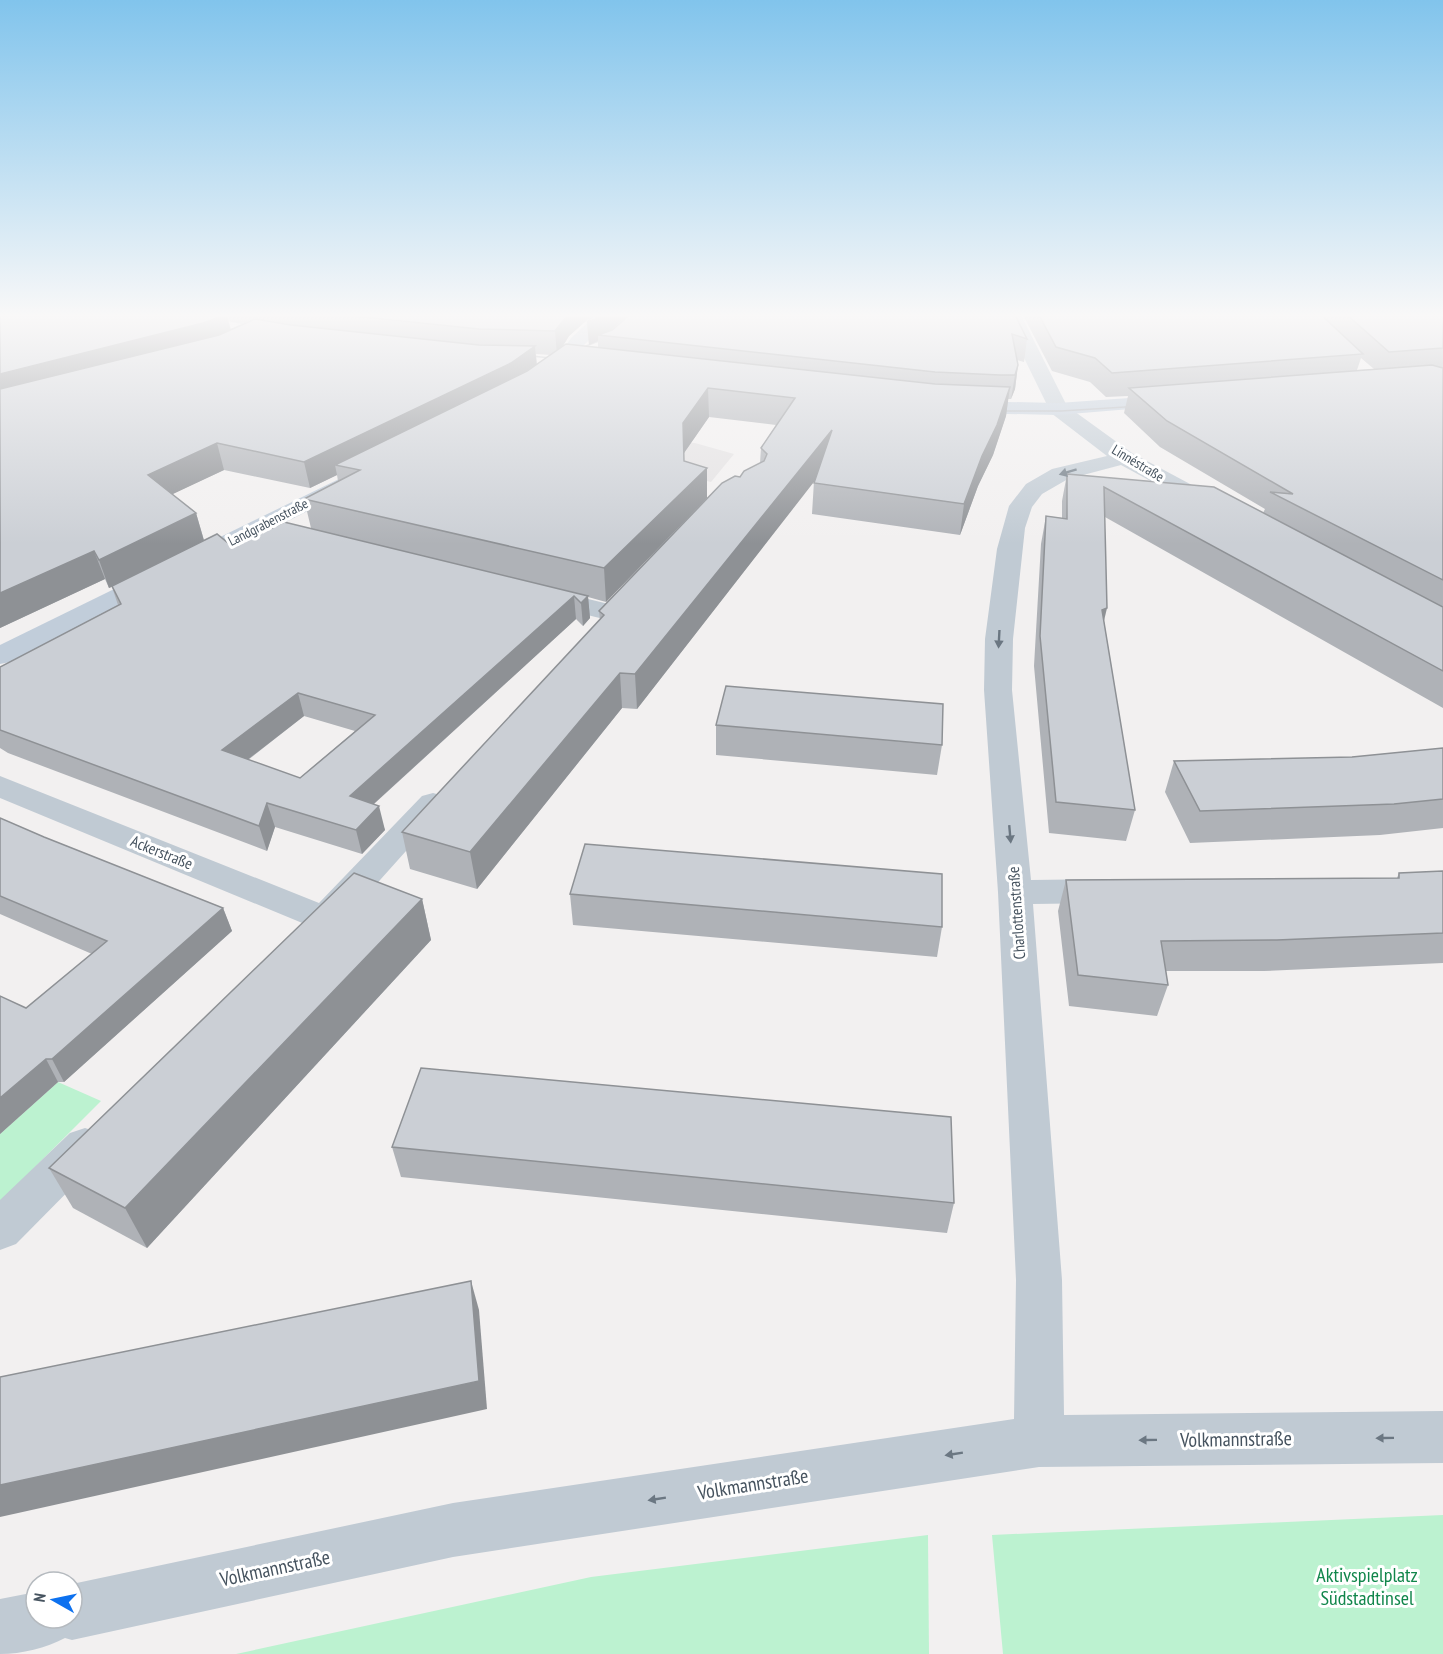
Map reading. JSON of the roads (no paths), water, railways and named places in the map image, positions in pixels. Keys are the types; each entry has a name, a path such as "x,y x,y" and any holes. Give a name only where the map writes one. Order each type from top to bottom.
{"main road":[{"path":"942,405 1058,409 1196,399"},
{"name":"Landgrabenstraße","path":"0,656 370,471"}],"street":[{"path":"1049,390 1058,409"},
{"name":"Linnéstraße","path":"1058,409 1124,458 1227,513"},
{"name":"Charlottenstraße","path":"1039,1441 1039,1280 1015,892 998,690 999,639 1013,528 1021,506 1034,489 1060,474 1124,458"},
{"path":"266,523 297,537"},
{"path":"588,638 635,589"},
{"path":"522,591 612,613"},
{"path":"299,943 453,782"},
{"name":"Ackerstraße","path":"0,786 324,919"},
{"path":"1015,892 1133,891"},
{"path":"0,1230 113,1118"},
{"name":"Volkmannstraße","path":"84,1609 453,1530 1039,1441 1443,1437"},
{"path":"0,1628 24,1623"}],"tram line":[{"path":"991,411 1061,411 1141,406"}],"park label":[{"name":"Aktivspielplatz Südstadtinsel","path":"1367,1586"}]}
